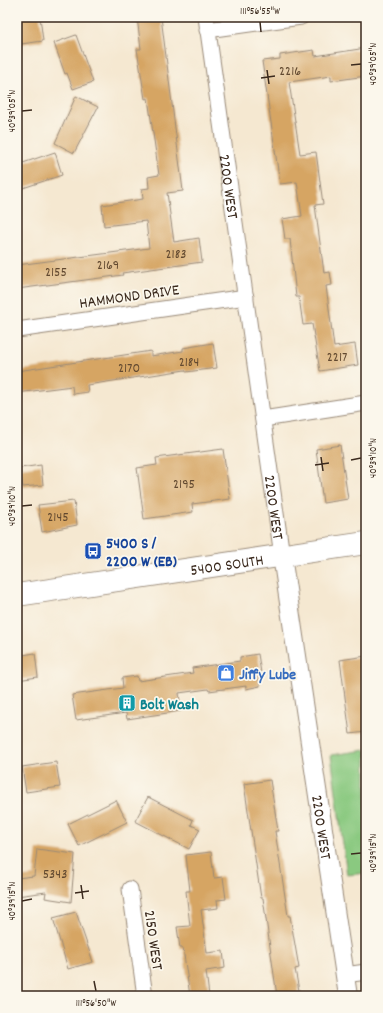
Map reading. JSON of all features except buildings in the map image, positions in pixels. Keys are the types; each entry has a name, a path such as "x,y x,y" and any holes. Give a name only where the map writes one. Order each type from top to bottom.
{"main road":[{"name":"5400 SOUTH","path":"17,595 366,543"}],"street":[{"path":"206,23 301,17"},
{"name":"2200 WEST","path":"206,23 282,556 348,996"},
{"name":"HAMMOND DRIVE","path":"17,330 246,297"},
{"path":"263,419 366,403"},
{"name":"2150 WEST","path":"130,889 145,996"},
{"path":"344,975 366,972"}],"green space":[{"path":"366,750 366,873 347,875 331,755"}],"place":[{"name":"5400 S / 2200 W (EB)","path":"93,551"},
{"name":"Jiffy Lube","path":"226,673"},
{"name":"Bolt Wash","path":"127,703"}]}
